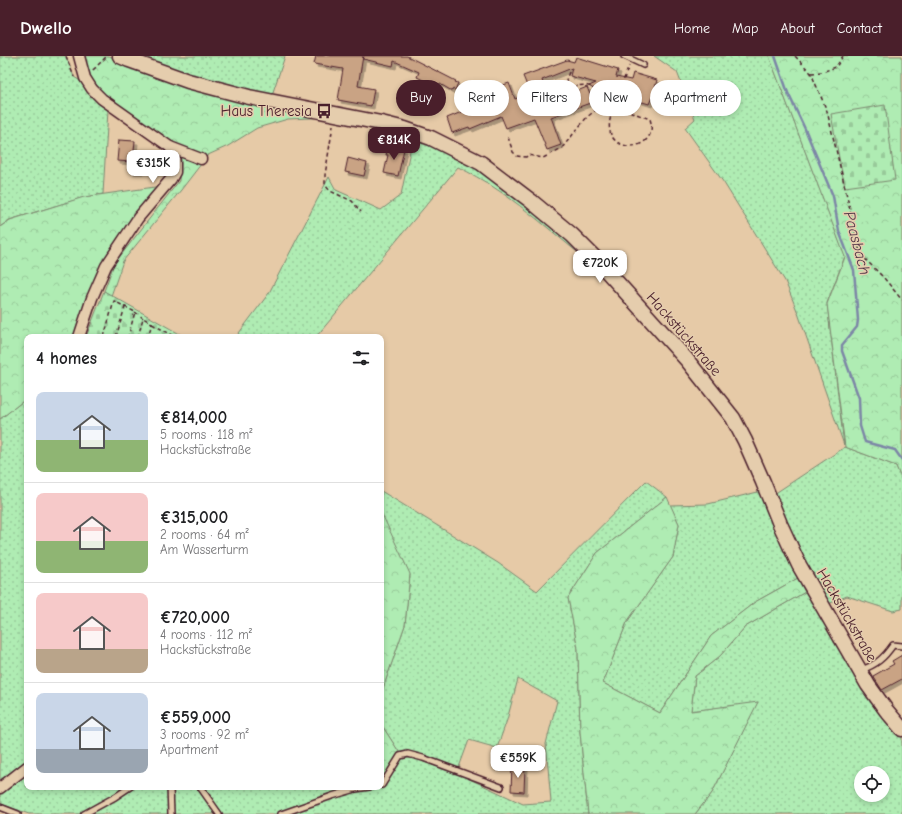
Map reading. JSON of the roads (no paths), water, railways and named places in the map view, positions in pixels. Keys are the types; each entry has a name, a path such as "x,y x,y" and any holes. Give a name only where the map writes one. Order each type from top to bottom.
{"street":[{"path":"79,56 85,78 102,100 170,147 201,159"},
{"name":"Hackstückstraße","path":"120,56 196,83 248,97 335,113 405,129 430,138 481,163 532,201 572,235 596,259 686,360 732,418 751,454 799,565 876,697 902,729"},
{"path":"80,334 92,298 106,266 135,223 175,172 174,154 170,147"},
{"path":"0,788 24,769"}],"lane":[{"path":"624,56 643,65"},
{"path":"860,670 872,666 886,655 893,645 902,646"},
{"path":"384,782 400,756 408,754 423,758 501,787"},
{"path":"84,814 126,790"},
{"path":"170,790 171,814"},
{"path":"202,790 219,814"},
{"path":"281,814 353,790"},
{"path":"0,807 18,814"}],"waterway":[{"name":"Paasbach","path":"775,56 788,93 833,196 839,231 854,270 858,320 857,327 842,345 842,351 859,398 860,426 865,442 895,450 902,460"}],"place":[{"name":"Haus Theresia","path":"324,111"}]}
